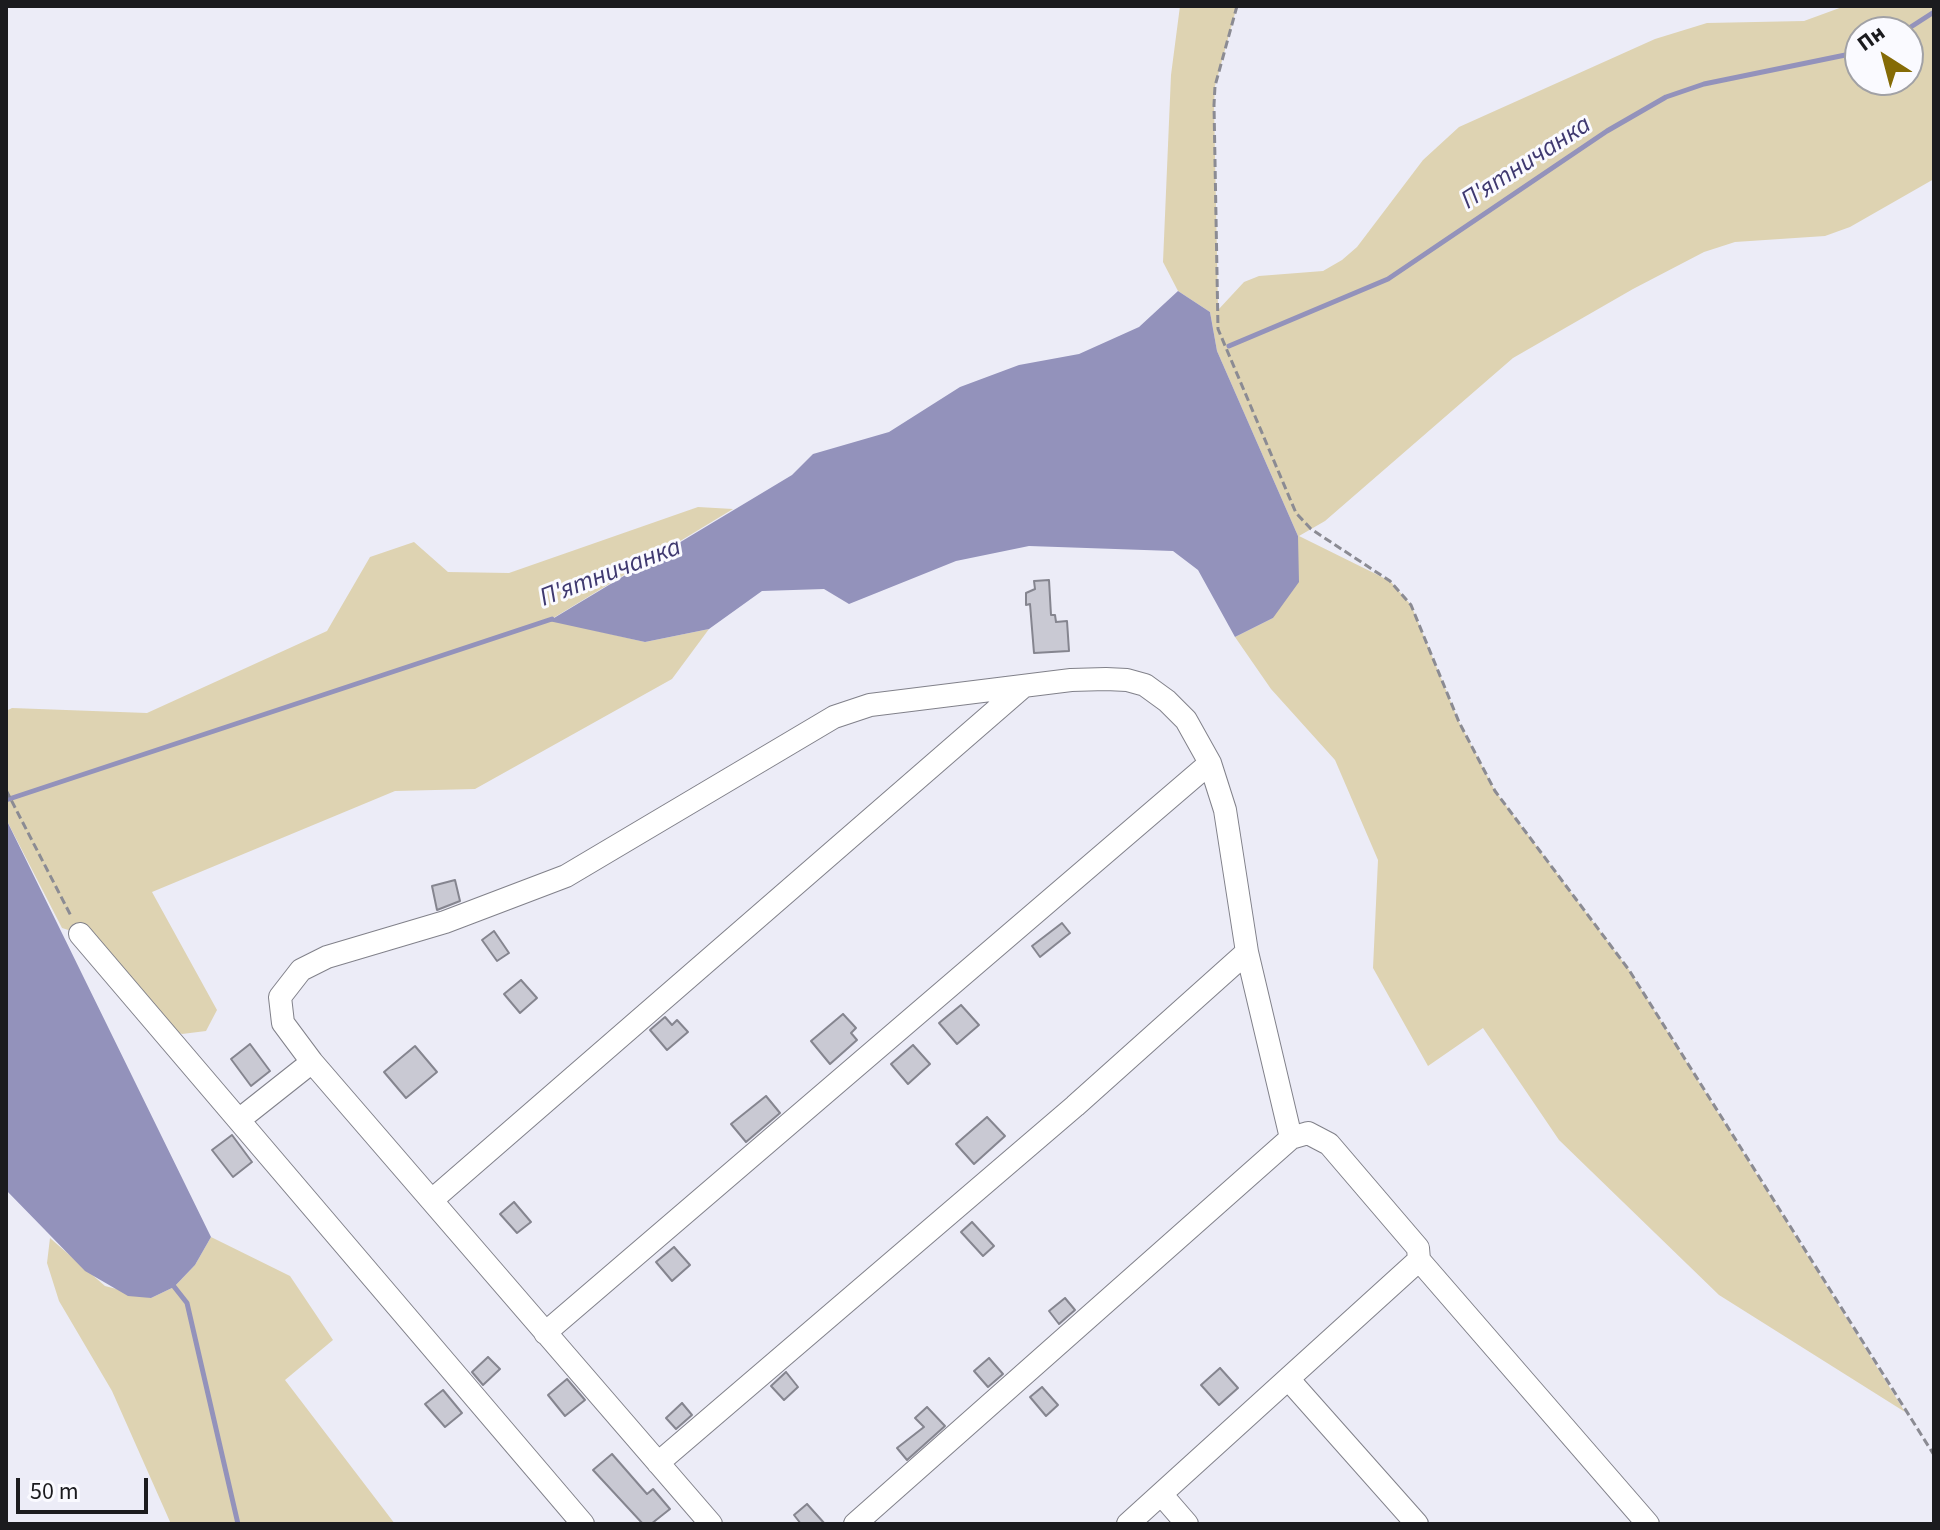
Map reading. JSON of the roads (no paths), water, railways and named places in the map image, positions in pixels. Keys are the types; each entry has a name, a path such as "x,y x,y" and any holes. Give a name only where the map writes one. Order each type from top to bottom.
{"street":[{"path":"711,1524 287,1030 278,1006 285,987 312,964 346,950 445,922 566,876 834,717 870,705 1024,686 1127,680 1145,685 1186,720 1210,763 1225,810 1247,952 1291,1138"},
{"path":"432,1200 1024,686"},
{"path":"545,1333 1210,763"},
{"path":"80,934 583,1524"},
{"path":"658,1463 1075,1106 1247,952"},
{"path":"240,1119 312,1062"},
{"path":"855,1524 1291,1138 1308,1133 1329,1144 1418,1248 1419,1260 1648,1524"},
{"path":"1128,1524 1290,1381 1419,1260"},
{"path":"1290,1381 1417,1524"},
{"path":"1161,1494 1187,1524"}],"water":[{"path":"1178,291 1210,312 1217,351 1298,536 1299,582 1273,618 1235,637 1198,570 1173,551 1029,546 956,561 849,604 824,589 762,591 709,629 645,642 549,621 792,475 813,454 889,432 960,387 1019,365 1079,354 1139,327"},
{"path":"6,819 211,1237 195,1265 174,1287 151,1298 128,1296 85,1271 6,1190"}],"waterway":[{"name":"П'ятничанка","path":"1924,18 1934,12"},
{"name":"П'ятничанка","path":"1229,346 1388,279 1607,131 1666,97 1704,84 1844,55"},
{"name":"П'ятничанка","path":"6,800 552,619"},
{"path":"172,1284 187,1303 238,1524"}]}
